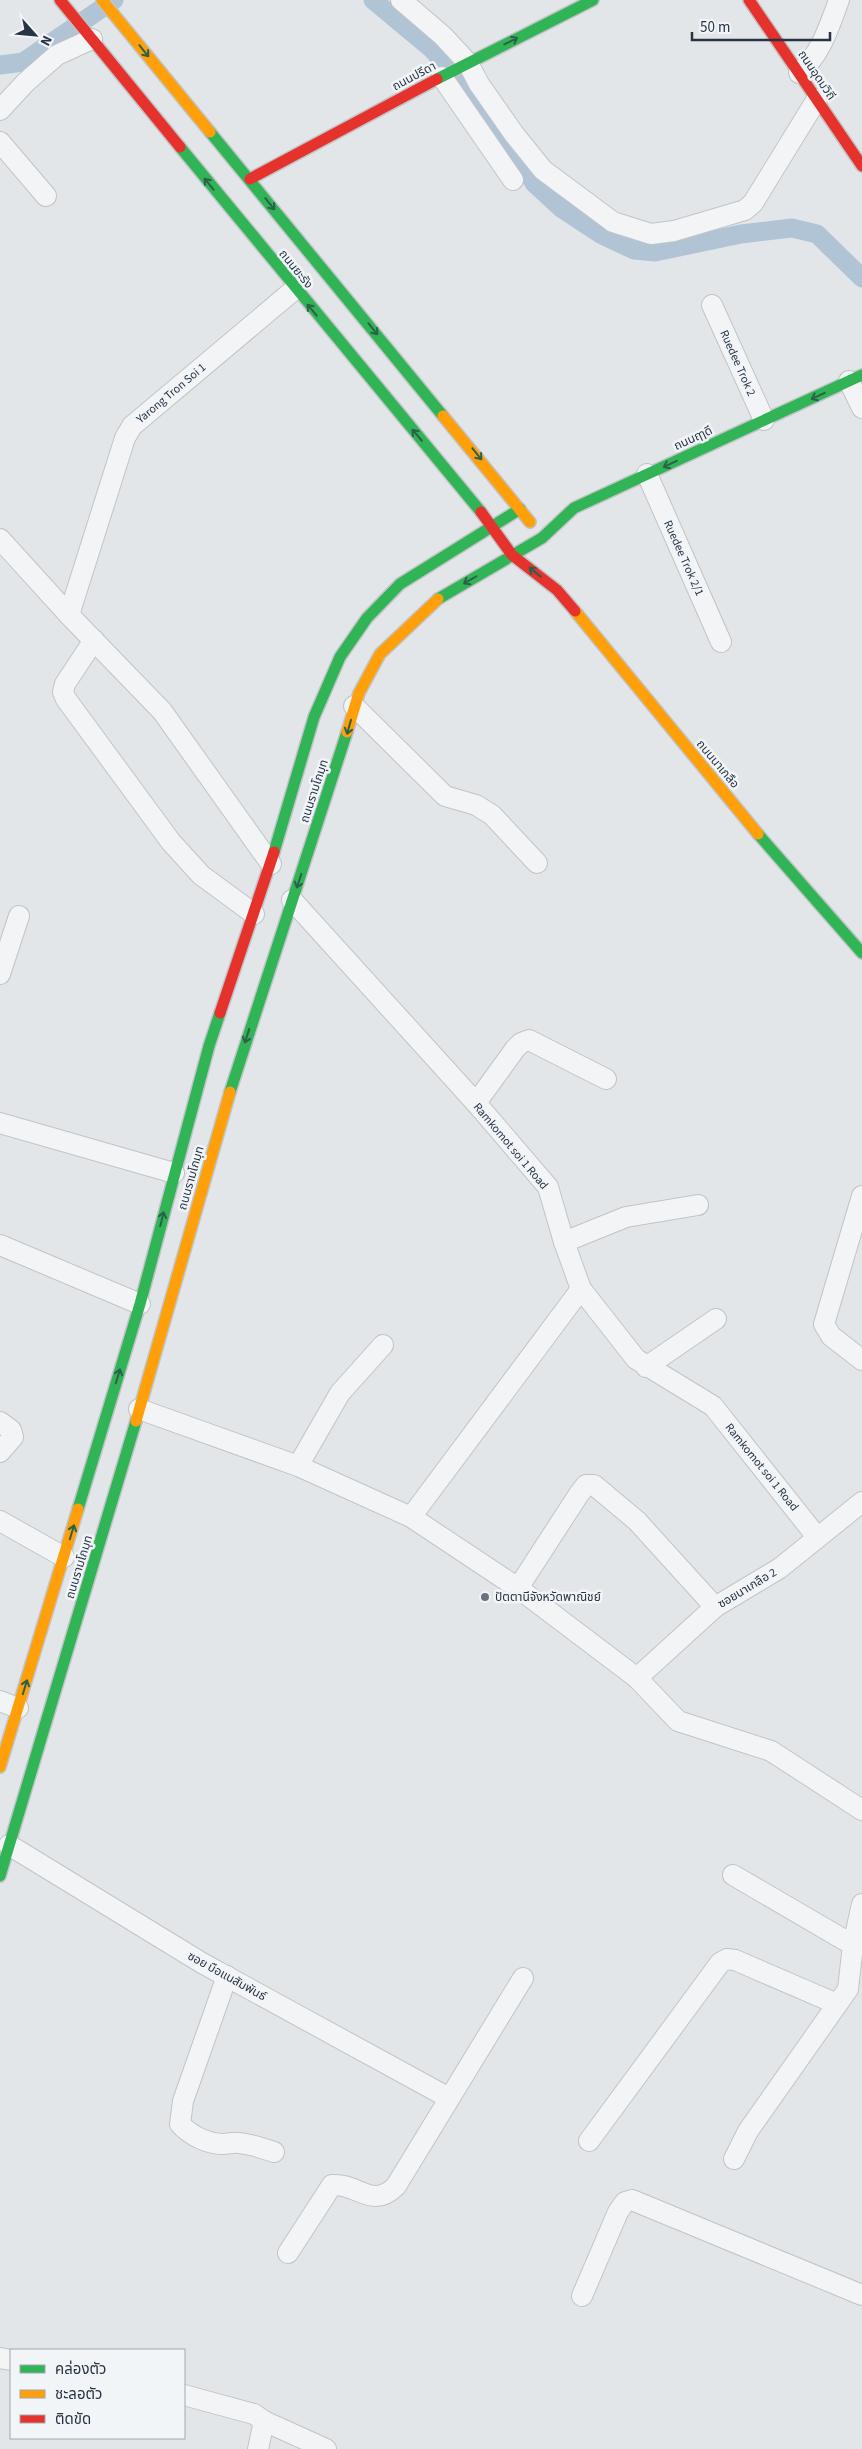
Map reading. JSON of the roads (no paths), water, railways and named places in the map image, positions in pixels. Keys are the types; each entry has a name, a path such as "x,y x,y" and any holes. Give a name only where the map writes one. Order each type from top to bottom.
{"main road":[{"name":"ถนนยะรัง","path":"102,0 520,509 543,542"},
{"name":"ถนนปรีดา","path":"250,179 466,64 593,0"},
{"name":"ถนนอุดมวิถี","path":"749,0 862,166"},
{"name":"ถนนยะรัง","path":"62,2 295,289 492,526 512,555"},
{"name":"ถนนฤๅดี","path":"512,555 543,542 574,508 856,378"},
{"name":"ถนนรามโกมุท","path":"0,1767 9,1705 64,1557 140,1304 209,1046 271,864 314,717 340,658 367,618 401,582 520,509"},
{"name":"ถนนรามโกมุท","path":"0,1876 139,1409 240,1057 359,693 380,654 433,602 512,555"},
{"name":"ถนนนาเกลือ","path":"512,555 557,590 788,870 862,953"},
{"name":"ถนนนาเกลือ","path":"552,572 557,590"}],"street":[{"path":"401,0 443,36 466,64 514,134 544,170 613,222 651,234 666,232 745,210 754,203 817,100"},
{"path":"798,73 810,64 818,52 839,0"},
{"path":"0,110 26,82 57,55 91,37"},
{"path":"444,76 513,180"},
{"path":"0,142 46,196"},
{"name":"Yarong Tron Soi 1","path":"69,615 124,438 132,426 295,289"},
{"name":"Ruedee Trok 2","path":"712,305 764,420"},
{"path":"856,378 862,408"},
{"name":"Ruedee Trok 2/1","path":"647,474 721,642"},
{"path":"4,551 94,640 162,711 271,864"},
{"path":"94,640 65,684 63,692 66,699 171,842 201,875 254,914"},
{"path":"354,706 445,796 476,805 492,815 537,863"},
{"name":"Ramkomot soi 1 Road","path":"292,900 476,1103 548,1187 564,1242 581,1289 636,1359 646,1367 713,1406 818,1537"},
{"path":"0,974 19,916"},
{"path":"476,1103 521,1043 529,1040 606,1079"},
{"path":"0,1123 174,1173"},
{"path":"862,1196 827,1307 824,1324 831,1336 862,1360"},
{"path":"564,1242 626,1217 698,1205"},
{"path":"0,1245 140,1304"},
{"path":"412,1517 581,1289"},
{"path":"646,1367 716,1319"},
{"path":"298,1466 340,1393 383,1345"},
{"path":"139,1409 298,1466 412,1517 518,1588 637,1678 678,1721 770,1751 862,1810"},
{"path":"0,1422 11,1430 13,1437 0,1452"},
{"path":"518,1588 579,1494 586,1485 594,1485 637,1521 715,1607"},
{"name":"ซอยนาเกลือ 2","path":"637,1678 715,1607 780,1568 862,1502"},
{"path":"0,1522 64,1557"},
{"name":"ซอย บือแนสัมพันธ์","path":"9,1845 227,1976 449,2098"},
{"path":"733,1875 853,1945"},
{"path":"734,2159 748,2131 849,1997 853,1945 862,1904"},
{"path":"589,2141 720,1963 727,1959 849,1997"},
{"path":"227,1976 183,2102 180,2124 187,2132 206,2140 221,2144 235,2142 253,2145 274,2152"},
{"path":"288,2253 332,2185 342,2184 358,2192 380,2197 387,2195 396,2186 523,1978"},
{"path":"582,2296 618,2212 625,2202 632,2200 862,2295"},
{"path":"185,2395 234,2407 254,2414 264,2421 326,2449"},
{"path":"258,2449 264,2421"}],"waterway":[{"path":"0,65 23,62 114,0"},
{"path":"373,0 433,50 500,129 534,183 561,208 602,235 634,250 655,252 741,234 792,228 817,234 862,278"}],"place":[{"name":"ปัตตานีจังหวัดพาณิชย์","path":"485,1597"}]}
